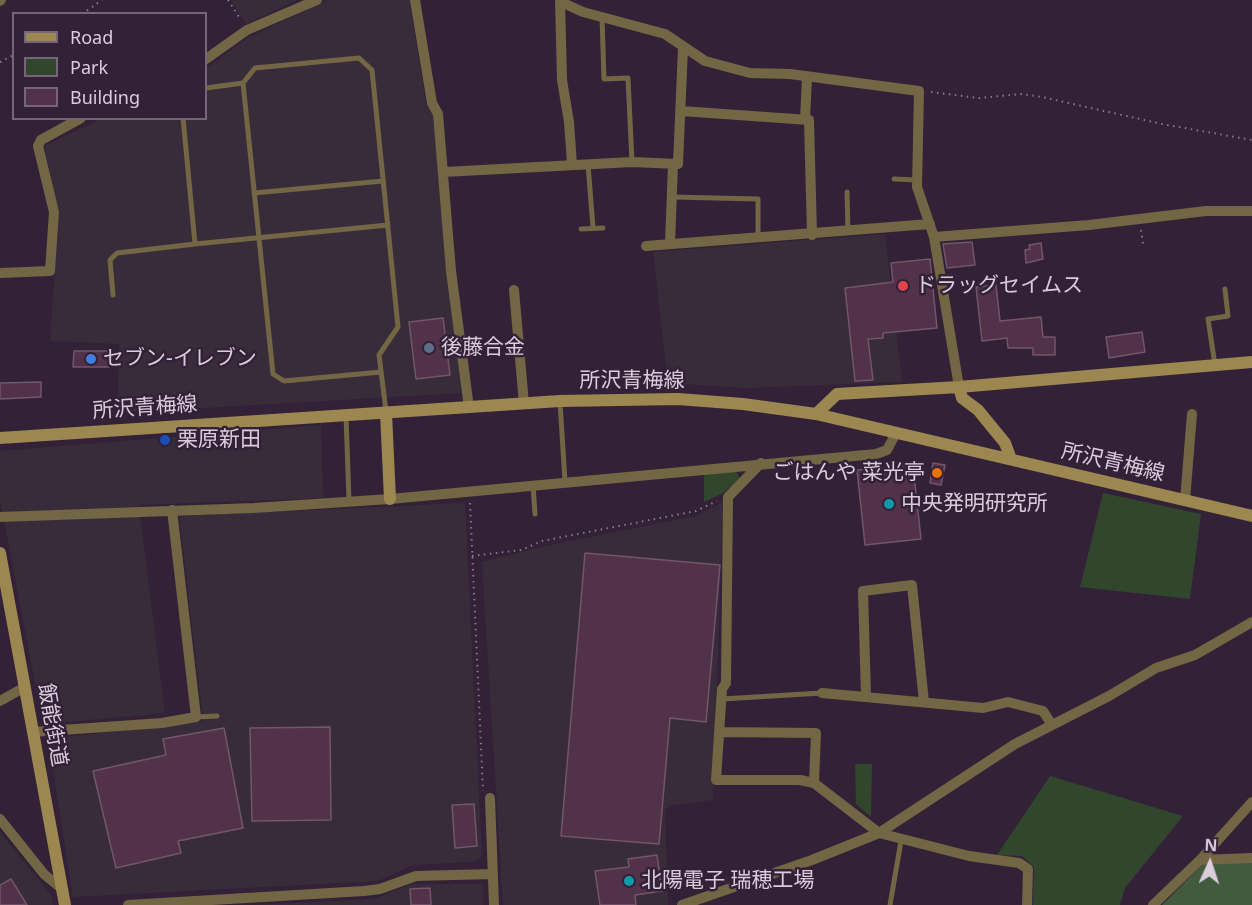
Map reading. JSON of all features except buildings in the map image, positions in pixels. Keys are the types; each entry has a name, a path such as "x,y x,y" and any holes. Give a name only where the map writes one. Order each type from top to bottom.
{"main road":[{"path":"816,414 837,394 959,387 1252,362"},
{"path":"959,387 962,398 978,410 1005,443 1011,459"},
{"name":"所沢青梅線","path":"0,438 560,401 678,399 743,404 816,414 1252,516"},
{"path":"386,413 390,499"},
{"name":"飯能街道","path":"0,553 65,905"}],"street":[{"path":"207,58 247,30 316,0"},
{"path":"415,0 432,103 438,114 451,272 469,408"},
{"path":"572,164 569,122 562,80 560,1 583,12 665,34 705,61 750,73 790,74 919,91 917,180 934,237 959,387"},
{"path":"444,172 572,164 632,162 678,164 683,48"},
{"path":"805,120 807,78"},
{"path":"681,111 809,120 812,235"},
{"path":"0,273 50,271 54,212 38,146 41,140 77,120"},
{"path":"670,243 673,165"},
{"path":"934,237 1206,211 1252,211"},
{"path":"646,246 812,235 930,224"},
{"path":"514,290 524,404"},
{"path":"1185,500 1192,414"},
{"path":"0,517 390,499 876,454 887,450 896,433"},
{"path":"761,463 728,497 726,683 722,689 716,780 800,780 814,783 879,833 902,841 969,856 1019,863 1028,869 1026,905"},
{"path":"33,732 162,723 196,717 172,510"},
{"path":"866,697 863,591 912,585 924,702"},
{"path":"682,905 812,860 879,833 1016,744 1109,696 1156,668 1195,655 1252,622"},
{"path":"0,701 25,687"},
{"path":"822,693 982,708 1008,702 1043,711 1052,725"},
{"path":"719,732 816,733 814,783"},
{"path":"487,795 494,905"},
{"path":"1154,905 1200,860 1252,802"},
{"path":"0,819 45,874 62,889"},
{"path":"1200,860 1252,858"},
{"path":"128,905 364,891 381,889 416,876 493,874"}],"lane":[{"path":"602,17 604,79 628,78 632,162"},
{"path":"381,372 284,381 273,374 243,83 255,68 359,58 372,70 398,327 380,355 386,413"},
{"path":"207,87 243,83"},
{"path":"183,120 195,244"},
{"path":"588,164 593,228"},
{"path":"894,179 917,180"},
{"path":"254,193 383,181"},
{"path":"848,192 848,231"},
{"path":"672,197 758,200 758,238"},
{"path":"113,296 110,260 117,253 388,225"},
{"path":"580,229 603,228"},
{"path":"1215,365 1208,319 1228,315 1225,289"},
{"path":"560,401 565,481"},
{"path":"345,414 349,501"},
{"path":"533,484 536,514"},
{"path":"721,699 822,693"},
{"path":"196,717 217,716"},
{"path":"890,905 902,841"}],"path":[{"path":"85,12 102,0"},
{"path":"228,0 247,30"},
{"path":"919,91 979,98 1022,94 1162,124 1252,140"},
{"path":"1139,218 1143,244"},
{"path":"469,491 487,795"},
{"path":"472,556 521,550 542,542 696,511 728,497"}],"shaded area":[{"path":"231,0 297,0 246,24"},
{"path":"328,0 410,0 426,103 433,116 461,393 118,413 119,344 50,341 59,212 44,146 99,120 207,120 207,68 247,38"},
{"path":"885,234 902,382 746,388 668,383 653,252"},
{"path":"321,425 323,498 139,505 165,713 43,724 0,500 0,451"},
{"path":"723,502 713,800 673,805 665,810 668,905 503,905 482,562 545,546 696,516"},
{"path":"465,503 482,856 474,862 413,865 378,881 73,897 48,739 203,721 179,516"},
{"path":"0,832 51,895 53,905 0,905"},
{"path":"412,884 483,884 483,905 251,905 374,899"}],"green space":[{"path":"736,470 740,479 723,493 704,502 704,473"},
{"path":"1103,493 1201,514 1190,599 1080,587"},
{"path":"855,764 872,764 871,817 856,804"},
{"path":"1050,776 1183,816 1125,888 1120,905 1033,905 1034,867 1022,856 997,855"},
{"path":"1252,862 1252,905 1162,905 1202,865"}],"place":[{"name":"ドラッグセイムス","path":"903,286"},
{"name":"後藤合金","path":"429,348"},
{"name":"セブン-イレブン","path":"91,359"},
{"name":"栗原新田","path":"165,440"},
{"name":"ごはんや 菜光亭","path":"937,473"},
{"name":"中央発明研究所","path":"889,504"},
{"name":"北陽電子 瑞穂工場","path":"629,881"}]}
